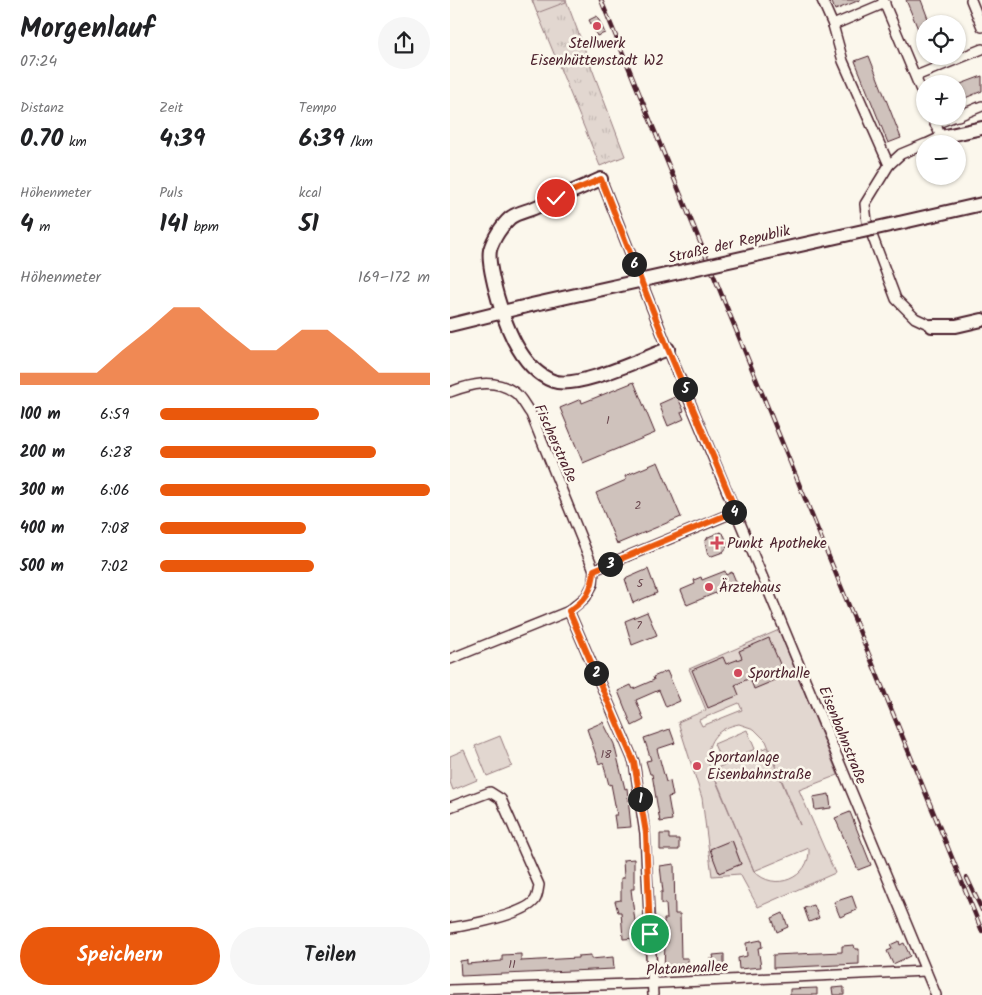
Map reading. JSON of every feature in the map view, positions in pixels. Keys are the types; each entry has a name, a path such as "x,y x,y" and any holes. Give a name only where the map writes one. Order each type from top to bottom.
{"main road":[{"path":"950,135 982,128"},
{"path":"601,179 511,218 499,231 490,251 491,270 500,312 512,340 520,352 539,372 553,381 570,384 668,349"},
{"name":"Straße der Republik","path":"450,325 530,305 982,204"},
{"path":"932,326 956,326 982,320"}],"street":[{"path":"822,0 832,24 843,61 888,165"},
{"path":"971,0 982,27"},
{"path":"832,24 884,2 916,76"},
{"path":"918,75 982,49"},
{"path":"966,112 982,106"},
{"path":"916,148 901,154 888,165 865,204 867,222 896,299 910,314 932,326"},
{"name":"Eisenbahnstraße","path":"601,179 668,349 936,995"},
{"name":"Fischerstraße","path":"450,392 469,385 493,384 515,392 531,414 594,570"},
{"path":"450,659 569,611 586,597 593,584 594,570 736,511"},
{"path":"569,611 634,762 646,833 653,995"},
{"path":"450,807 490,792 501,799 539,885 538,895 534,902 514,912 483,922 450,928"},
{"name":"Platanenallee","path":"450,990 652,984 926,971"}],"green space":[{"path":"532,0 566,0 625,156 600,166"},
{"path":"532,0 566,0 566,2 537,13"},
{"path":"779,630 838,775 799,790 835,873 758,907 740,874 712,876 702,798 678,722 706,710 689,669","holes":["739,703 742,710 702,726 699,720","739,724 754,729 766,741 800,825 767,747 712,770 754,871 707,760 712,740 725,728","732,840 741,864 720,872 710,850","809,848 808,859 804,867 790,879 771,881 762,878 754,871"]},
{"path":"747,730 755,749 722,763 714,744"},
{"path":"500,736 512,766 487,776 475,746"},
{"path":"464,750 477,780 453,790 450,782 450,756"}],"building":[{"path":"831,0 860,0 835,10"},
{"path":"906,0 921,0 927,15 916,15 916,24"},
{"name":"Stellwerk Eisenhüttenstadt W2","path":"597,16 605,33 597,36 589,20"},
{"path":"869,56 901,138 888,143 855,61"},
{"path":"982,76 982,91 966,98 966,82"},
{"path":"634,382 655,433 583,463 560,408 581,399 582,403"},
{"path":"677,396 684,411 681,412 684,419 668,426 659,404"},
{"path":"658,462 681,517 617,544 596,493 626,480 625,476"},
{"path":"720,532 724,535 728,544 727,547 723,552 712,556 708,555 705,542 708,537"},
{"path":"648,569 657,593 633,603 625,579"},
{"name":"Ärztehaus","path":"725,571 726,575 732,572 737,584 687,605 681,590 695,584 694,580 701,577 702,580"},
{"path":"647,612 657,635 632,645 625,621"},
{"name":"Sporthalle","path":"769,638 785,676 754,689 750,678 735,685 739,695 708,708 692,670 723,657 726,664 742,658 739,651"},
{"path":"667,671 680,701 666,707 659,690 636,700 644,720 632,726 618,691 631,685 633,689 654,680 653,677"},
{"path":"603,722 614,744 625,789 627,788 631,827 616,828 614,815 617,815 611,784 609,785 603,762 599,764 587,729"},
{"path":"670,729 675,743 657,749 666,782 670,781 673,796 668,797 672,820 660,822 652,774 650,774 646,761 651,760 644,738"},
{"path":"829,794 831,808 815,810 813,797"},
{"path":"850,812 871,865 858,870 835,818"},
{"path":"660,834 669,834 669,839 679,839 679,850 660,850"},
{"path":"732,840 741,864 719,873 710,849"},
{"path":"634,859 634,889 631,889 637,938 623,939 621,912 618,912 615,901 621,900 621,878 624,878 623,860"},
{"path":"674,864 675,914 680,914 681,958 688,958 688,967 682,967 682,970 664,971 665,943 668,943 667,928 664,928 664,919 667,919 666,904 661,904 661,892 663,892 660,866"},
{"path":"852,896 857,910 840,917 834,902"},
{"path":"814,905 819,918 809,922 804,908"},
{"path":"783,913 788,927 777,932 772,918"},
{"path":"761,940 762,947 758,948 761,967 739,969 738,958 747,956 746,943"},
{"path":"899,941 900,945 904,943 910,956 893,964 887,951 892,949 890,945"},
{"path":"854,945 855,949 859,949 859,964 773,968 773,955 842,952 842,946"},
{"path":"521,954 521,961 578,958 578,956 591,955 591,959 613,957 614,969 461,976 460,961 467,960 467,964 502,961 502,955"},
{"path":"724,954 724,970 711,970 710,959 714,959 713,955"},
{"path":"844,987 844,995 833,995 832,988"},
{"path":"817,988 817,995 790,995 790,989"}],"railway":[{"path":"601,0 982,931"},
{"path":"967,878 982,910"}],"place":[{"name":"Stellwerk Eisenhüttenstadt W2","path":"597,26"},
{"name":"Punkt Apotheke","path":"717,543"},
{"name":"Ärztehaus","path":"709,587"},
{"name":"Sporthalle","path":"738,673"},
{"name":"Sportanlage Eisenbahnstraße","path":"697,766"}],"route":[{"path":"556,198 601,179 668,349 736,511 594,570 593,584 586,597 569,611 634,762 646,833 650,934"}]}
